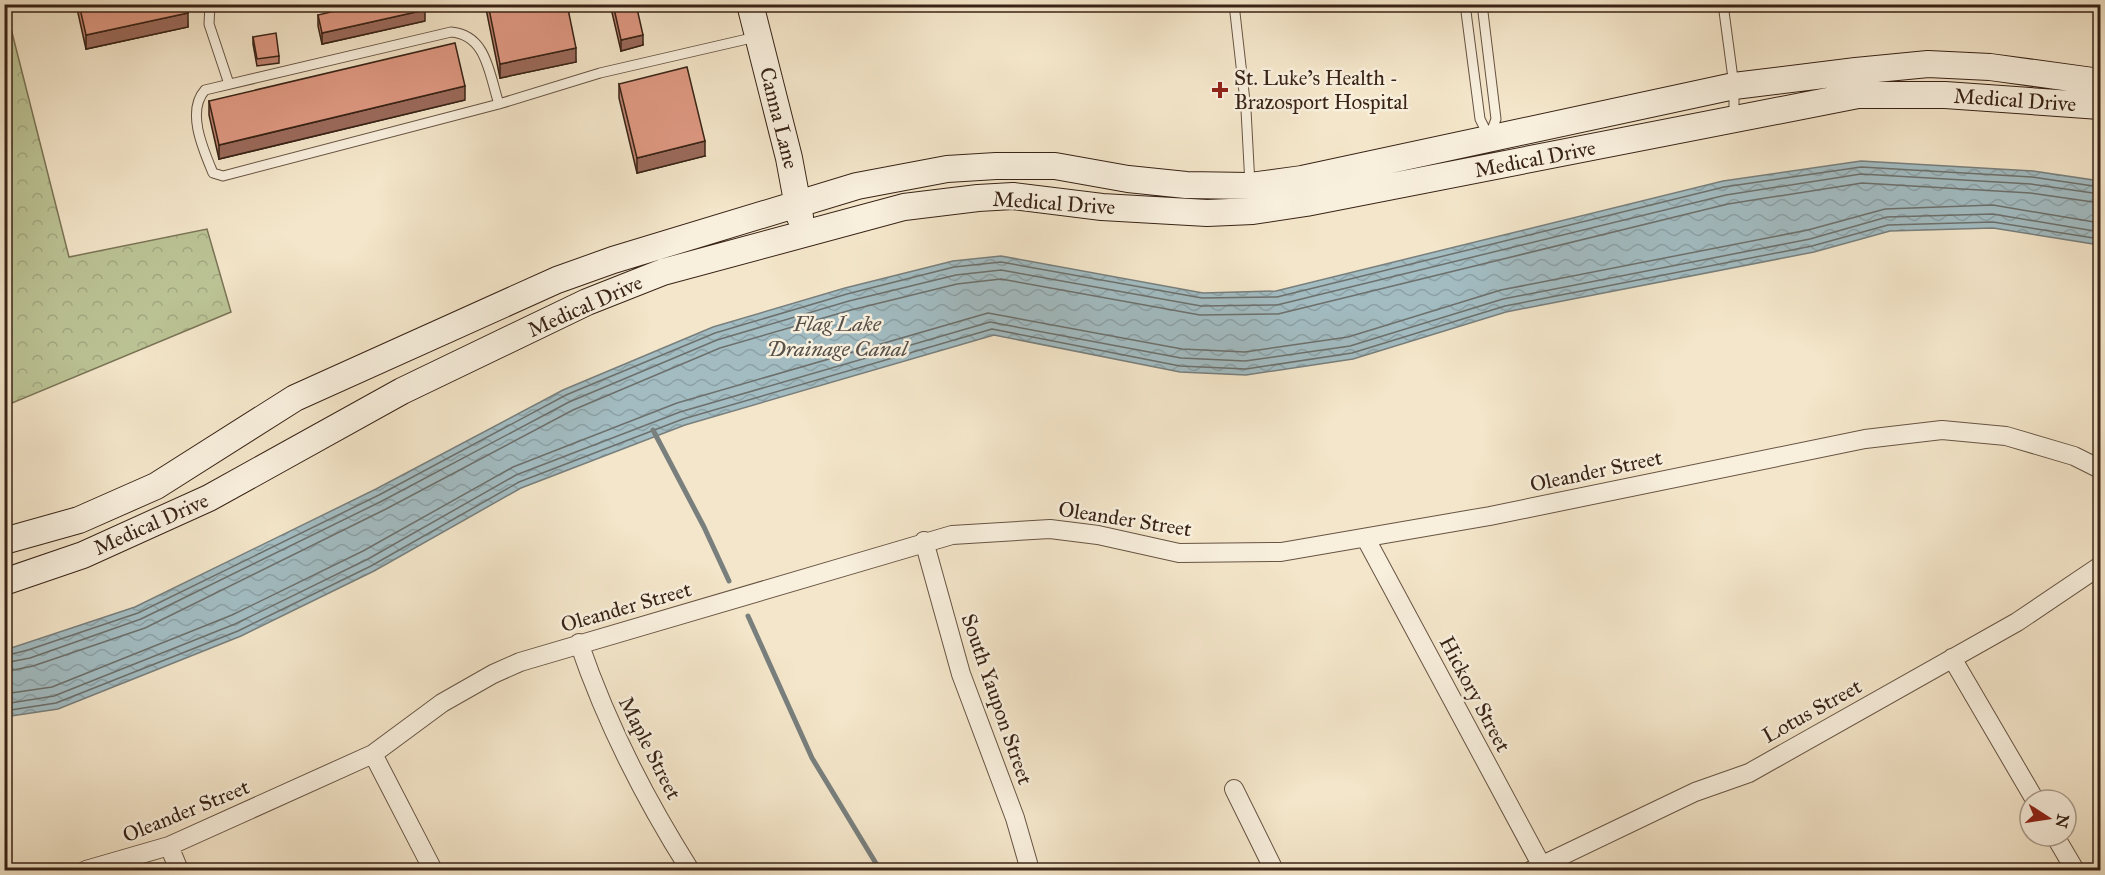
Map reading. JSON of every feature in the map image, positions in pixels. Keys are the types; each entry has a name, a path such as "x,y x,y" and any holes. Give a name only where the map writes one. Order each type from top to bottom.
{"street":[{"name":"Canna Lane","path":"750,4 798,202 803,232"},
{"name":"Medical Drive","path":"1492,152 1734,86 1928,64 1990,67 2100,82"},
{"name":"Medical Drive","path":"4,582 83,555 209,498 402,391 587,302 663,272 803,232 904,207 1013,196 1162,212 1251,199 1302,179 1734,120 1858,95 1946,95 2100,106"},
{"name":"Medical Drive","path":"4,541 79,520 156,486 294,398 557,280 798,202 897,177 947,169 996,165 1055,166 1128,179 1186,185 1251,199"},
{"name":"Oleander Street","path":"86,870 169,846 373,754 466,688 520,662 924,541 952,535 1050,529 1098,535 1149,548 1222,554 1281,552 1366,539 1904,433 1942,430 2006,436 2074,456 2100,469"},
{"name":"Hickory Street","path":"1366,539 1540,869"},
{"name":"South Yaupon Street","path":"924,541 961,674 1015,818 1030,870"},
{"name":"Lotus Street","path":"1540,869 1695,792 1749,773 2017,622 2100,566"},
{"name":"Maple Street","path":"579,643 594,687 642,787 690,870"},
{"path":"1952,658 2027,788"},
{"path":"373,754 433,870"},
{"path":"1234,789 1274,870"},
{"path":"169,846 179,870"},
{"path":"2062,848 2076,870"}],"lane":[{"path":"210,4 209,24 229,84"},
{"path":"1234,4 1246,110 1251,199"},
{"path":"1465,4 1480,119 1492,152"},
{"path":"1482,4 1496,119 1492,152"},
{"path":"1723,4 1734,86 1734,120"},
{"path":"500,104 480,45 472,37 451,32 205,90 198,97 196,108 206,157 213,173 223,176 500,104 600,73 759,37"}],"green space":[{"path":"5,5 69,257 207,229 231,312 5,406"}],"water":[{"name":"Flag Lake Drainage Canal","path":"1861,161 2033,171 2100,181 2100,245 1993,228 1890,231 1814,252 1506,312 1353,359 1246,375 1180,372 994,335 685,425 521,488 374,571 241,636 58,709 5,717 5,650 135,607 376,489 563,390 713,327 845,288 953,261 1001,256 1203,293 1276,291 1723,181"}],"building":[{"path":"79,4 186,4 188,13 86,35"},
{"path":"364,4 424,4 425,10 322,33 318,15"},
{"path":"488,4 567,4 576,48 500,64"},
{"path":"613,4 636,4 643,35 621,40"},
{"path":"276,33 279,56 257,59 253,37"},
{"path":"455,43 465,86 219,145 209,101"},
{"path":"687,67 705,141 637,158 619,84"}],"waterway":[{"path":"653,430 704,527 729,581"},
{"path":"748,616 812,758 880,870"}],"place":[{"name":"St. Luke's Health - Brazosport Hospital","path":"1220,90"}]}
